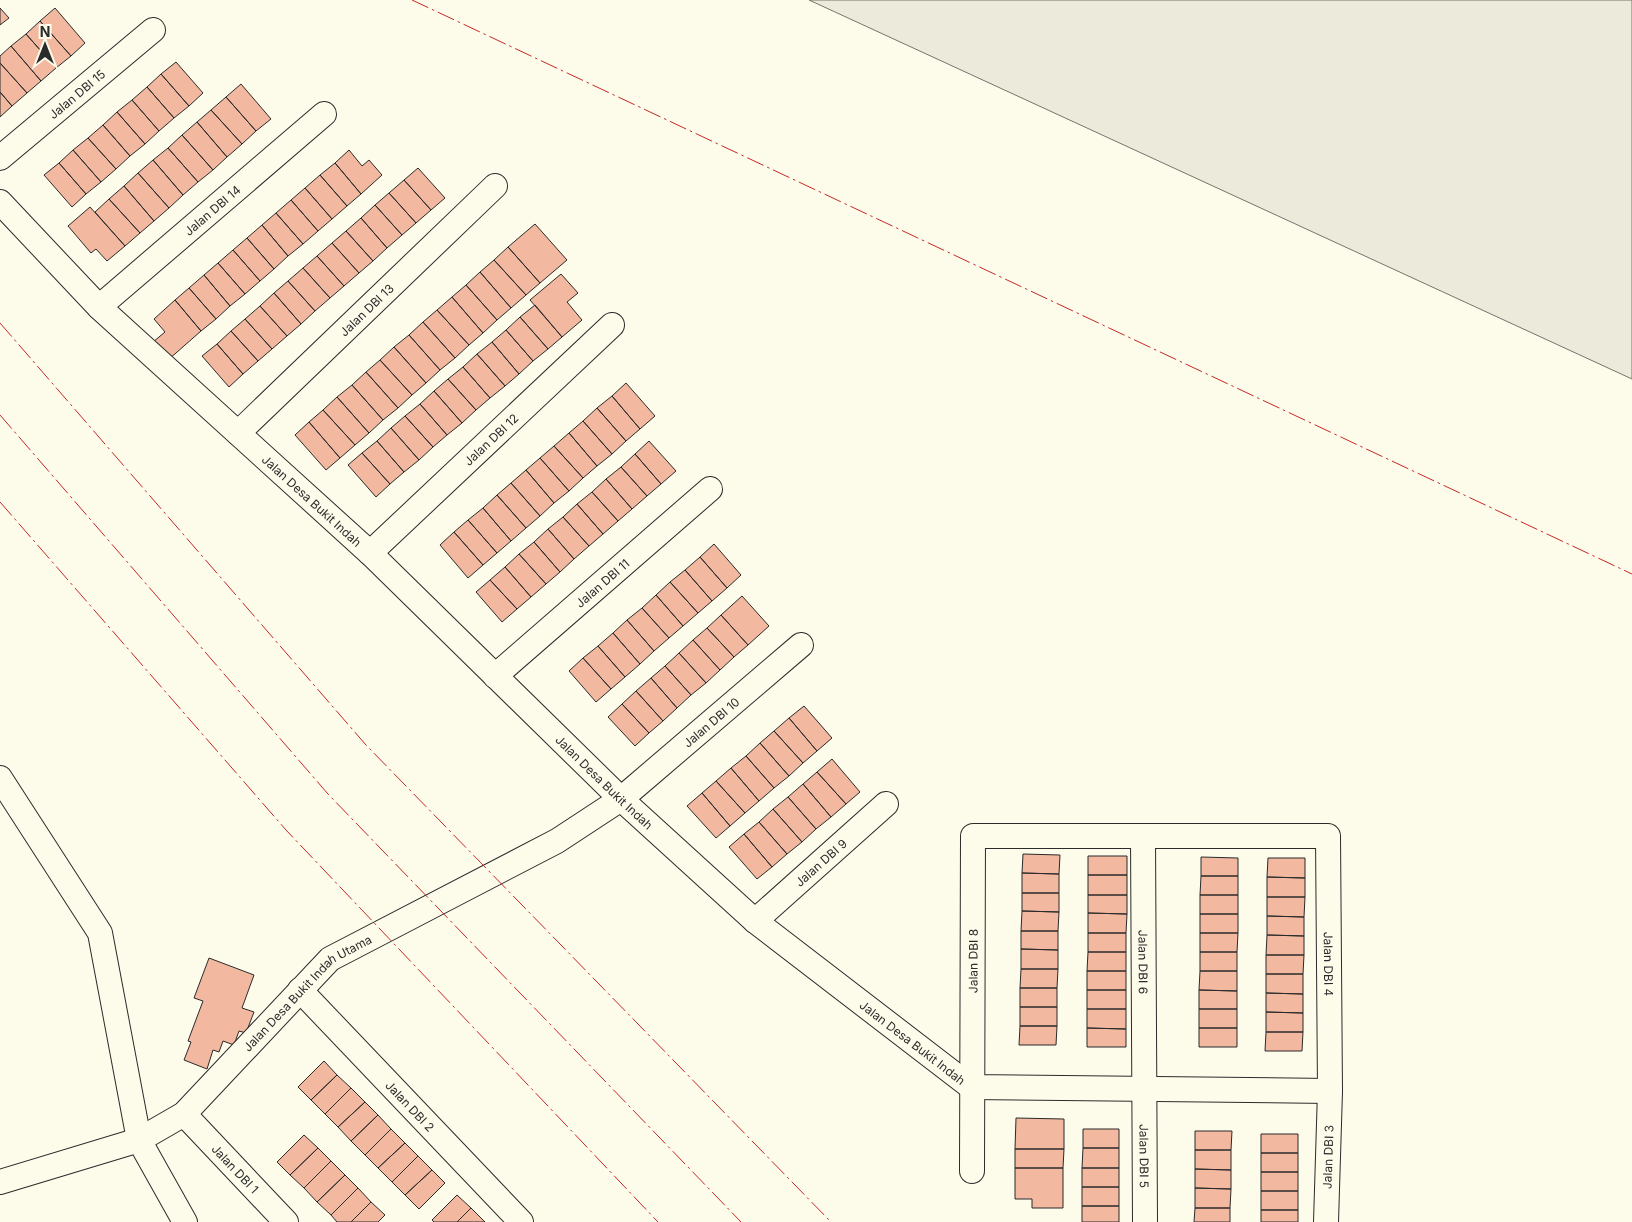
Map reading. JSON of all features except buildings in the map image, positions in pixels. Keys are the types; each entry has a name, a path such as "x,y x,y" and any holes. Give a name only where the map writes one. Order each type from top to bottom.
{"street":[{"name":"Jalan DBI 15","path":"0,158 153,30"},
{"name":"Jalan DBI 14","path":"99,307 324,114"},
{"name":"Jalan DBI 13","path":"238,433 495,186"},
{"name":"Jalan Desa Bukit Indah","path":"0,202 99,307 370,552 621,799 755,921 971,1087 1330,1091"},
{"name":"Jalan DBI 12","path":"370,552 612,326"},
{"name":"Jalan DBI 11","path":"495,676 710,489"},
{"name":"Jalan DBI 10","path":"621,799 801,645"},
{"path":"0,778 100,933 139,1140 185,1222"},
{"name":"Jalan Desa Bukit Indah Utama","path":"0,1182 139,1140 184,1114 330,959 557,841 621,799"},
{"name":"Jalan DBI 9","path":"755,921 886,804"},
{"name":"Jalan DBI 8","path":"972,1171 973,836 1143,836"},
{"name":"Jalan DBI 4","path":"1143,836 1328,836 1330,1091"},
{"name":"Jalan DBI 6","path":"1143,836 1144,1090"},
{"name":"Jalan DBI 2","path":"300,990 521,1222"},
{"name":"Jalan DBI 5","path":"1144,1090 1145,1222"},
{"name":"Jalan DBI 3","path":"1326,1222 1330,1091"},
{"name":"Jalan DBI 1","path":"184,1114 286,1222"}],"shaded area":[{"path":"809,0 1632,0 1632,379"}],"power":[{"path":"412,0 1632,574"},
{"path":"0,323 366,745 831,1222"},
{"path":"0,415 328,794 741,1222"},
{"path":"0,502 286,830 658,1222"}]}
